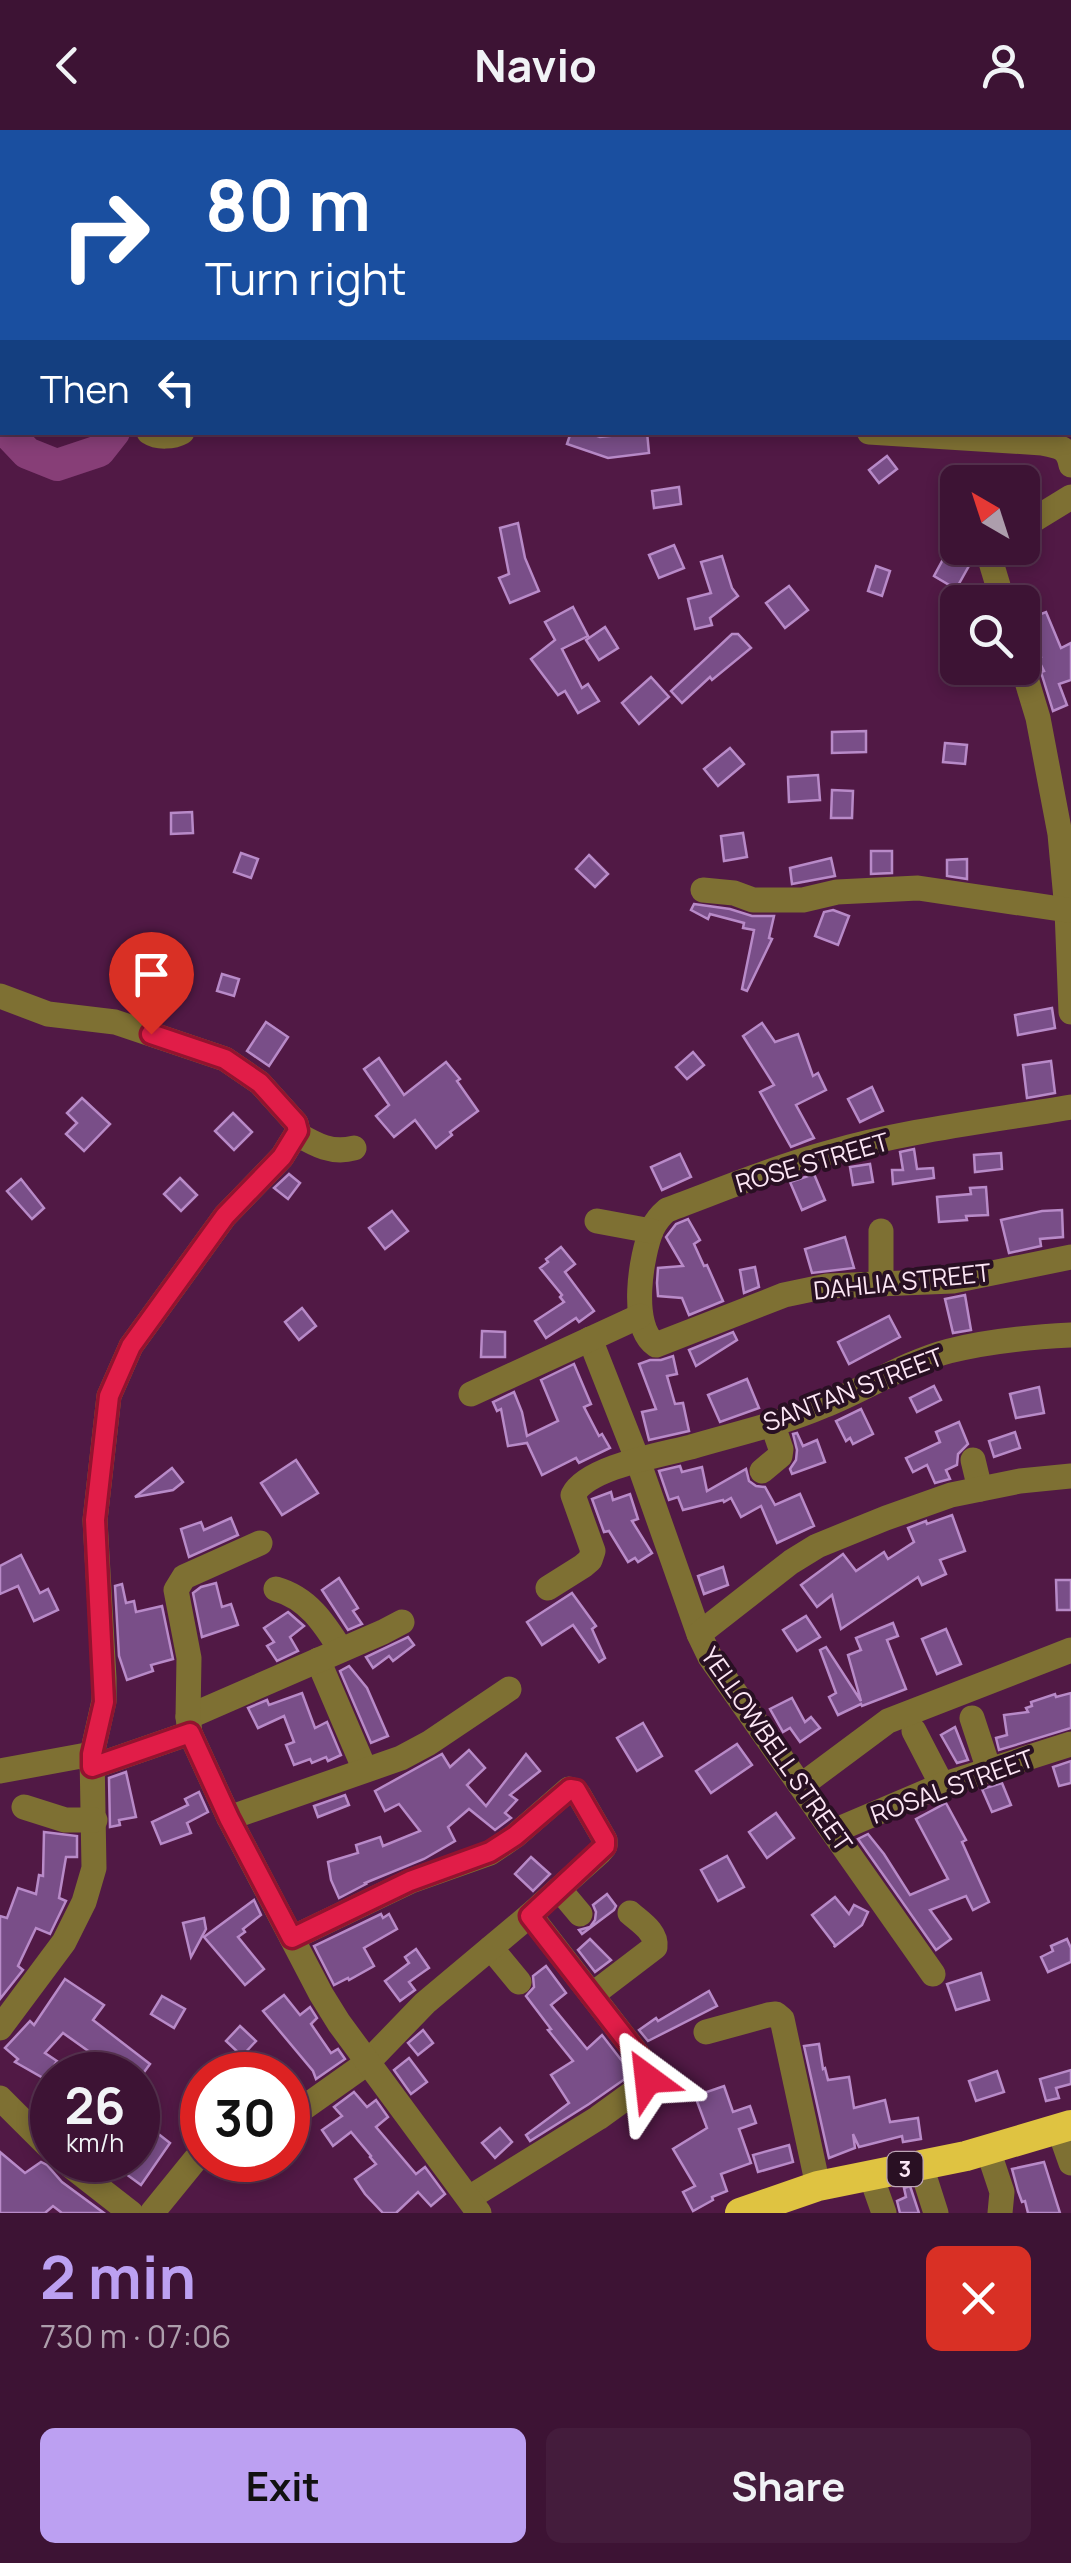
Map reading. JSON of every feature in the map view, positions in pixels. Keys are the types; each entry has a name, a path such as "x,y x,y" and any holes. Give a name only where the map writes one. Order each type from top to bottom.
{"highway":[{"name":"3","path":"740,2213 818,2186 922,2166 1065,2127"}],"street":[{"path":"920,435 1042,442 1070,452"},
{"path":"1040,516 1071,497"},
{"path":"1028,685 1058,822 1071,1012"},
{"path":"703,890 734,893 754,900 804,900 837,892 918,888 1067,910"},
{"path":"0,996 48,1014 114,1022 225,1059 260,1083 296,1123 297,1134 282,1157 225,1216 131,1346 109,1396 95,1520 104,1702 92,1761 94,1868 84,1902 64,1942 0,2028"},
{"name":"ROSE STREET","path":"651,1231 668,1210 762,1172 884,1139 1071,1107"},
{"path":"297,1134 334,1150 354,1148"},
{"path":"471,1394 640,1316 639,1292 651,1231 598,1221"},
{"path":"880,1231 881,1282"},
{"name":"DAHLIA STREET","path":"640,1316 649,1341 656,1345 784,1295 828,1286 953,1281 1071,1257"},
{"name":"SANTAN STREET","path":"548,1588 590,1560 592,1552 573,1494 578,1486 604,1472 820,1408 946,1352 1018,1339 1071,1336"},
{"name":"YELLOWBELL STREET","path":"590,1339 699,1634 727,1684 932,1974"},
{"path":"762,1470 780,1456 772,1423"},
{"path":"973,1460 980,1489"},
{"path":"699,1634 817,1546 952,1495 1020,1481 1071,1476"},
{"path":"260,1543 178,1582 176,1590 189,1658 189,1725 229,1818 321,1994 474,2208 648,2079 645,2064 530,1916"},
{"path":"276,1590 300,1598 326,1625 330,1655 365,1770"},
{"path":"0,1771 92,1761 189,1725 402,1622"},
{"path":"802,1785 888,1722 1071,1650"},
{"path":"229,1818 401,1758 429,1744 509,1689"},
{"path":"972,1718 989,1770"},
{"path":"914,1731 942,1786"},
{"name":"ROSAL STREET","path":"834,1831 942,1786 1071,1744"},
{"path":"292,1938 410,1881 490,1852 570,1789 576,1790 605,1840 605,1846 559,1890 425,2003 367,2063 310,2103"},
{"path":"24,1807 66,1820 95,1820"},
{"path":"559,1890 580,1914"},
{"path":"592,1995 656,1946 653,1935 630,1913"},
{"path":"491,1948 519,1982"},
{"path":"706,2032 768,2015 776,2014 782,2019 818,2186"},
{"path":"0,2098 30,2128"},
{"path":"1065,2127 1071,2163"},
{"path":"988,2150 1002,2192 1000,2213"},
{"path":"922,2166 936,2213"},
{"path":"871,2176 884,2213"},
{"path":"152,2213 180,2178"},
{"path":"92,2182 131,2213"}],"building":[{"path":"570,435 647,435 649,453 608,458 567,444"},
{"path":"887,456 897,469 879,483 869,470"},
{"path":"679,487 681,504 654,508 652,491"},
{"path":"518,523 525,558 539,591 510,603 499,578 509,574 500,528"},
{"path":"674,545 684,568 659,578 649,555"},
{"path":"722,556 738,596 710,618 712,625 695,629 688,599 711,593 701,562"},
{"path":"940,565 969,565 958,585 949,585 934,576"},
{"path":"876,566 890,571 882,596 868,591"},
{"path":"789,586 808,610 785,628 766,603"},
{"path":"573,607 588,636 562,649 582,688 588,684 599,701 578,713 565,691 558,695 531,659 555,640 545,622"},
{"path":"1046,612 1061,648 1071,643 1071,680 1059,684 1067,705 1053,711 1041,672 1044,671 1040,663 1040,614"},
{"path":"605,627 618,648 599,660 586,640"},
{"path":"732,634 738,634 751,648 682,703 671,691"},
{"path":"651,677 669,697 639,724 622,703"},
{"path":"866,731 866,752 832,753 832,732"},
{"path":"945,743 967,745 965,764 943,762"},
{"path":"730,748 744,764 718,786 704,769"},
{"path":"818,775 820,800 789,802 788,777"},
{"path":"832,790 853,791 852,818 831,818"},
{"path":"192,812 193,833 171,834 171,813"},
{"path":"743,833 747,857 724,861 721,836"},
{"path":"871,851 892,851 892,873 871,874"},
{"path":"241,853 258,859 251,878 234,872"},
{"path":"589,855 608,874 595,887 576,869"},
{"path":"831,858 835,876 792,884 790,868"},
{"path":"967,859 967,879 947,876 947,860"},
{"path":"694,904 752,916 774,916 769,938 772,939 747,991 742,989 754,930 743,928 744,923 710,914 708,919 691,910"},
{"path":"833,910 849,916 838,945 815,936 824,912"},
{"path":"222,974 239,979 234,996 217,991"},
{"path":"1052,1008 1055,1028 1018,1035 1015,1015"},
{"path":"266,1022 288,1037 269,1066 247,1051"},
{"path":"762,1023 775,1042 798,1034 813,1076 818,1073 826,1090 796,1105 814,1138 791,1147 760,1092 774,1085 743,1036"},
{"path":"693,1052 704,1065 687,1079 676,1067"},
{"path":"379,1058 404,1095 446,1062 478,1111 436,1148 415,1120 394,1137 376,1116 389,1105 364,1069"},
{"path":"1051,1061 1055,1093 1027,1098 1023,1065"},
{"path":"872,1087 883,1111 860,1122 848,1099"},
{"path":"82,1098 110,1124 84,1151 66,1134 77,1123 67,1113"},
{"path":"233,1113 252,1132 234,1150 215,1131"},
{"path":"914,1149 917,1169 933,1168 934,1178 893,1184 892,1170 903,1170 900,1152"},
{"path":"1001,1153 1002,1169 975,1172 974,1155"},
{"path":"680,1154 691,1177 662,1190 651,1167"},
{"path":"870,1164 873,1182 853,1185 850,1167"},
{"path":"289,1174 300,1183 288,1199 274,1188"},
{"path":"814,1174 825,1200 802,1210 790,1182"},
{"path":"180,1178 197,1195 181,1211 164,1194"},
{"path":"21,1179 44,1208 32,1219 7,1191"},
{"path":"986,1187 988,1215 939,1222 937,1197 971,1194 970,1188"},
{"path":"1062,1210 1063,1237 1040,1239 1041,1246 1009,1253 1001,1220"},
{"path":"392,1211 408,1231 385,1249 369,1228"},
{"path":"688,1219 700,1240 694,1244 723,1301 689,1315 682,1298 658,1296 657,1283 658,1268 683,1266 666,1237 676,1224"},
{"path":"845,1237 854,1268 812,1273 805,1249"},
{"path":"561,1247 575,1264 565,1272 594,1311 546,1338 535,1321 564,1302 540,1268"},
{"path":"755,1267 759,1287 744,1293 740,1270"},
{"path":"965,1295 971,1330 953,1333 945,1299"},
{"path":"302,1308 316,1326 299,1340 285,1322"},
{"path":"889,1316 900,1337 849,1364 838,1342"},
{"path":"482,1331 505,1332 505,1357 481,1357"},
{"path":"733,1332 737,1340 696,1366 689,1350"},
{"path":"673,1356 677,1374 667,1376 675,1404 683,1403 689,1431 649,1440 642,1412 656,1409 639,1364"},
{"path":"574,1364 591,1404 584,1407 610,1448 579,1463 576,1458 542,1475 527,1443 508,1446 501,1409 497,1411 493,1402 514,1392 527,1436 558,1421 541,1380"},
{"path":"747,1379 759,1408 720,1422 708,1395"},
{"path":"934,1386 941,1400 917,1412 910,1398"},
{"path":"1039,1387 1044,1413 1016,1418 1010,1394"},
{"path":"861,1409 873,1434 853,1444 850,1438 846,1441 836,1421"},
{"path":"959,1422 968,1444 958,1454 957,1465 946,1470 950,1479 935,1483 927,1465 913,1472 906,1458 940,1442 936,1432"},
{"path":"1015,1432 1020,1448 994,1457 989,1441"},
{"path":"797,1433 803,1446 817,1440 825,1462 792,1474 797,1450 793,1434"},
{"path":"296,1460 318,1493 282,1515 261,1483"},
{"path":"680,1466 682,1472 702,1467 707,1491 746,1469 749,1481 765,1487 775,1505 800,1494 814,1526 777,1543 761,1506 741,1517 731,1498 683,1510 678,1497 669,1500 659,1471"},
{"path":"172,1468 183,1482 173,1490 135,1497"},
{"path":"611,1492 613,1500 630,1494 638,1519 632,1521 652,1553 638,1562 635,1558 628,1562 609,1531 604,1532 592,1499"},
{"path":"952,1515 965,1551 940,1560 946,1574 922,1585 918,1577 841,1629 832,1595 817,1607 801,1585 843,1554 856,1571 884,1552 888,1559 914,1542 908,1528"},
{"path":"231,1518 238,1535 189,1557 181,1529 201,1522 204,1530"},
{"path":"21,1555 40,1593 48,1589 58,1610 34,1621 18,1586 0,1594 0,1566"},
{"path":"723,1567 728,1585 704,1594 698,1576"},
{"path":"339,1578 358,1608 353,1611 362,1624 348,1630 322,1590"},
{"path":"1056,1580 1071,1580 1071,1610 1057,1610"},
{"path":"216,1583 222,1607 231,1604 238,1625 202,1637 193,1593"},
{"path":"122,1584 126,1603 134,1601 136,1612 162,1606 173,1659 151,1665 153,1671 127,1680 119,1656 115,1586"},
{"path":"572,1593 596,1626 592,1629 605,1658 599,1662 573,1625 542,1645 527,1622"},
{"path":"288,1612 304,1626 290,1637 298,1651 277,1661 267,1646 274,1642 264,1628"},
{"path":"806,1616 820,1637 797,1651 783,1630"},
{"path":"893,1623 898,1636 887,1640 906,1689 838,1715 829,1697 836,1693 820,1650 826,1647 861,1701 848,1655 861,1650 856,1638"},
{"path":"946,1629 961,1664 937,1674 922,1639"},
{"path":"408,1637 414,1645 393,1661 389,1656 373,1668 366,1657"},
{"path":"349,1666 367,1688 388,1736 371,1743 340,1671"},
{"path":"302,1693 315,1728 327,1722 341,1755 328,1761 326,1757 294,1765 286,1745 294,1742 284,1716 258,1728 248,1708"},
{"path":"1071,1693 1071,1728 999,1750 996,1738 1007,1735 1004,1715 1028,1712 1026,1708 1032,1706 1031,1702"},
{"path":"792,1698 805,1722 811,1717 820,1728 800,1742 790,1728 783,1732 770,1709"},
{"path":"643,1723 662,1756 637,1771 617,1738"},
{"path":"955,1727 968,1760 957,1763 941,1735"},
{"path":"737,1744 752,1765 711,1793 696,1771"},
{"path":"469,1750 485,1768 467,1785 486,1806 526,1754 540,1771 510,1795 517,1800 505,1813 511,1818 495,1830 469,1809 448,1827 455,1841 339,1898 328,1862 358,1853 356,1845 380,1837 383,1846 420,1831 399,1804 385,1811 375,1791 442,1754 450,1767"},
{"path":"1071,1761 1071,1783 1059,1786 1053,1767"},
{"path":"126,1772 136,1817 119,1820 120,1825 110,1827 109,1778"},
{"path":"1002,1783 1011,1805 992,1812 982,1789"},
{"path":"199,1792 208,1812 187,1823 191,1833 161,1844 152,1822 188,1805 185,1799"},
{"path":"345,1795 349,1805 318,1817 314,1806"},
{"path":"946,1803 966,1840 962,1842 989,1902 973,1910 966,1896 930,1910 951,1939 936,1950 858,1839 868,1834 910,1895 948,1879 916,1819"},
{"path":"776,1813 794,1838 767,1858 749,1832"},
{"path":"44,1832 77,1836 77,1857 66,1857 59,1898 66,1901 50,1934 36,1928 18,1966 23,1970 0,1999 0,1916 7,1918 18,1888 36,1894 39,1875 43,1876"},
{"path":"727,1856 744,1887 718,1901 701,1870"},
{"path":"531,1857 550,1874 533,1891 515,1874"},
{"path":"607,1894 616,1906 614,1910 582,1934 579,1930 590,1927 595,1920 593,1905"},
{"path":"835,1897 849,1914 854,1905 868,1912 862,1925 834,1947 812,1915"},
{"path":"254,1900 261,1915 238,1937 264,1969 245,1985 204,1937"},
{"path":"381,1914 383,1918 389,1914 397,1929 364,1948 374,1966 334,1985 314,1946"},
{"path":"204,1918 206,1929 191,1957 183,1923"},
{"path":"590,1939 611,1960 595,1972 578,1950"},
{"path":"1067,1939 1071,1962 1048,1972 1041,1957 1053,1951 1051,1946"},
{"path":"416,1949 429,1968 409,1982 415,1990 400,2001 385,1981 409,1963 405,1957"},
{"path":"546,1966 566,1993 551,2005 587,2049 602,2035 632,2074 530,2141 526,2135 569,2103 551,2075 573,2061 526,1996 534,1987 533,1976"},
{"path":"981,1973 989,2000 956,2010 947,1984"},
{"path":"65,1979 104,2005 93,2020 134,2052 90,2052 63,2033 46,2052 30,2052 30,2070 15,2062 18,2059 5,2048 30,2021 34,2025"},
{"path":"709,1991 717,2006 648,2041 639,2030 656,2018 658,2021"},
{"path":"284,1995 300,2015 310,2007 317,2018 311,2024 331,2053 338,2049 345,2059 316,2079 310,2067 310,2052 297,2052 263,2011"},
{"path":"162,1996 185,2009 174,2028 151,2014"},
{"path":"240,2026 256,2041 246,2052 238,2052 226,2041"},
{"path":"423,2030 433,2043 418,2055 408,2043"},
{"path":"819,2044 828,2080 849,2077 854,2108 885,2100 890,2122 918,2118 921,2139 903,2142 902,2136 859,2147 853,2134 855,2148 829,2158 804,2046"},
{"path":"409,2058 427,2082 411,2094 394,2070"},
{"path":"1071,2070 1071,2084 1056,2088 1059,2098 1046,2101 1040,2079"},
{"path":"997,2071 1004,2092 976,2101 969,2081"},
{"path":"724,2086 733,2112 750,2106 756,2123 739,2129 751,2163 721,2174 727,2191 693,2211 683,2192 695,2186 673,2149 707,2128 695,2096"},
{"path":"354,2092 367,2107 376,2100 388,2117 376,2127 416,2174 425,2167 445,2194 431,2206 418,2192 396,2213 383,2213 365,2194 355,2179 376,2164 371,2156 351,2132 333,2146 322,2130 342,2116 334,2107"},
{"path":"500,2128 512,2142 495,2158 482,2143"},
{"path":"160,2135 170,2143 160,2157"},
{"path":"789,2145 793,2162 758,2172 753,2155"},
{"path":"0,2152 25,2173 30,2170 30,2182 62,2182 104,2213 62,2213 53,2206 45,2213 0,2213"},
{"path":"1044,2162 1060,2213 1028,2213 1012,2169"},
{"path":"910,2186 919,2213 900,2213 897,2201 906,2197 904,2188"}],"waterway":[{"path":"10,435 27,453 57,465 99,451 112,435"}],"route":[{"path":"151,1034 225,1059 260,1083 296,1123 298,1131 282,1157 225,1216 131,1346 109,1396 95,1520 104,1702 92,1767 190,1733 292,1938 410,1881 490,1852 570,1789 576,1790 605,1846 530,1916 645,2064 648,2079"}]}
